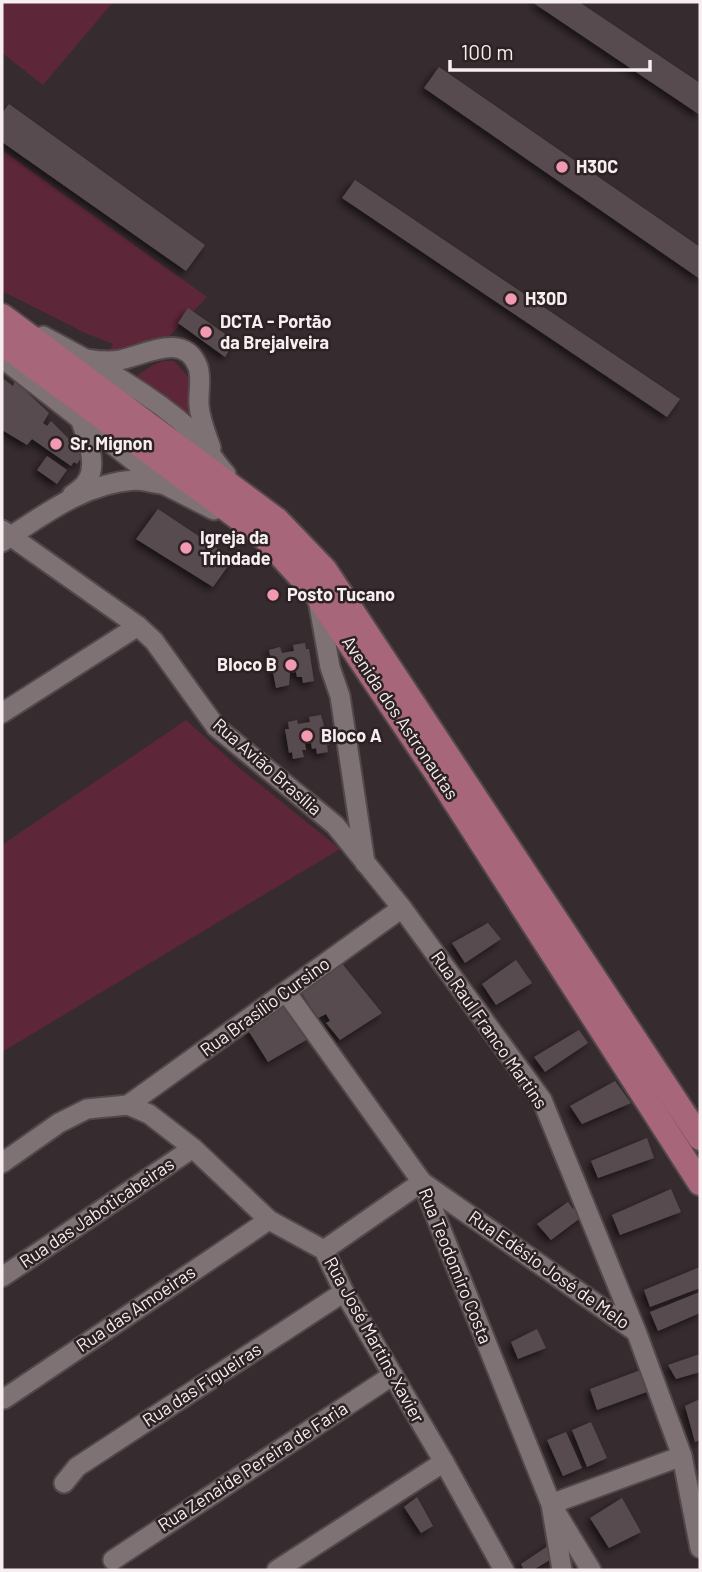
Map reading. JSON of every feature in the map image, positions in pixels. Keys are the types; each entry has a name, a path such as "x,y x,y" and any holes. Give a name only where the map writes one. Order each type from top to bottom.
{"main road":[{"name":"Avenida dos Astronautas","path":"2,315 68,378 203,479 263,536 317,595 364,663 700,1183"},
{"name":"Avenida dos Astronautas","path":"2,343 68,378"},
{"name":"Avenida dos Astronautas","path":"203,479 243,494 277,520 325,570 700,1138"}],"street":[{"path":"68,378 104,361 121,360 176,346 185,351 194,359 199,370 203,479"},
{"path":"2,358 68,378 136,390 194,433 203,479"},
{"path":"5,536 66,500 86,484 90,474 90,451 68,378"},
{"path":"79,418 163,484"},
{"path":"66,500 102,487 135,480 163,484 203,479"},
{"name":"Rua Avião Brasília","path":"5,536 138,626 154,641 216,726 335,825 366,864"},
{"path":"317,595 330,667 340,696"},
{"path":"2,713 138,626"},
{"path":"364,663 348,655 340,658 336,665 366,864"},
{"name":"Rua Raul Franco Martins","path":"366,864 402,908 542,1100 636,1331 682,1456 700,1548"},
{"name":"Rua Brasílio Cursino","path":"128,1105 402,908"},
{"name":"Rua Teodomiro Costa","path":"286,992 422,1182 551,1504 562,1570"},
{"path":"2,1163 59,1123 87,1109 128,1105"},
{"name":"Rua José Martins Xavier","path":"128,1105 149,1114 192,1148 269,1220 324,1250 344,1292 504,1570"},
{"name":"Rua das Jaboticabeiras","path":"2,1277 192,1148"},
{"path":"324,1250 422,1182"},
{"name":"Rua Edésio José de Melo","path":"422,1182 636,1331"},
{"name":"Rua das Amoeiras","path":"4,1399 269,1220"},
{"name":"Rua das Figueiras","path":"64,1483 77,1466 344,1292"},
{"name":"Rua Zenaide Pereira de Faria","path":"113,1560 393,1375"},
{"path":"591,1570 551,1504 682,1456"},
{"path":"277,1570 444,1462"}],"shaded area":[{"path":"2,2 113,2 43,85 2,53"},
{"path":"2,150 207,297 157,349 105,359 113,344 85,333 2,291"},
{"path":"163,361 174,361 191,380 198,428 133,378"},
{"path":"186,720 238,767 340,849 2,1052 2,845"}],"building":[{"path":"532,2 579,2 700,83 700,115"},
{"name":"H30C","path":"439,67 700,247 700,279 424,88"},
{"path":"9,104 205,245 186,271 2,142 2,113"},
{"name":"H30D","path":"355,180 680,399 667,417 342,198"},
{"name":"DCTA - Portão da Brejalveira","path":"188,308 235,341 225,357 178,323"},
{"path":"2,378 13,386 15,381 49,413 43,423 47,426 51,421 77,444 81,458 77,464 74,462 71,466 32,439 27,445 2,430"},
{"path":"47,456 67,470 57,484 37,470"},
{"path":"158,509 233,559 213,587 136,539"},
{"name":"Bloco B","path":"305,643 306,649 309,649 314,681 303,683 302,677 297,677 296,672 290,673 289,685 276,688 269,650 280,647 282,653 294,651 293,645"},
{"name":"Bloco A","path":"321,715 329,745 328,752 317,754 311,743 305,744 306,750 302,750 304,757 293,759 292,752 289,753 285,729 289,729 288,722 310,722 309,717"},
{"path":"488,923 501,939 465,963 452,943"},
{"path":"516,960 532,983 496,1005 482,984"},
{"path":"340,961 382,1013 340,1040 326,1023 330,1021 326,1014 318,1018 299,989"},
{"path":"281,1004 308,1039 268,1062 246,1027"},
{"path":"579,1030 588,1043 545,1072 534,1057"},
{"path":"615,1081 631,1103 582,1124 570,1106"},
{"path":"647,1138 654,1158 598,1178 591,1161"},
{"path":"671,1189 681,1212 620,1235 612,1215"},
{"path":"568,1202 573,1209 578,1205 583,1216 551,1240 537,1224"},
{"path":"700,1267 700,1288 650,1307 644,1290"},
{"path":"700,1292 700,1313 658,1331 650,1312"},
{"path":"537,1329 546,1348 518,1359 511,1342"},
{"path":"700,1354 700,1372 676,1379 668,1365"},
{"path":"646,1368 655,1389 597,1410 590,1389"},
{"path":"700,1399 700,1440 695,1442 685,1406"},
{"path":"591,1422 607,1458 587,1467 572,1430"},
{"path":"566,1432 582,1468 563,1476 547,1440"},
{"path":"417,1497 433,1526 421,1533 404,1507"},
{"path":"622,1498 641,1532 609,1548 590,1518"},
{"path":"554,1542 555,1557 533,1570 524,1570 521,1564"}],"place":[{"name":"H30C","path":"562,167"},
{"name":"H30D","path":"511,299"},
{"name":"DCTA - Portão da Brejalveira","path":"206,332"},
{"name":"Sr. Mignon","path":"56,444"},
{"name":"Igreja da Trindade","path":"186,548"},
{"name":"Posto Tucano","path":"273,595"},
{"name":"Bloco B","path":"291,665"},
{"name":"Bloco A","path":"307,736"}]}
